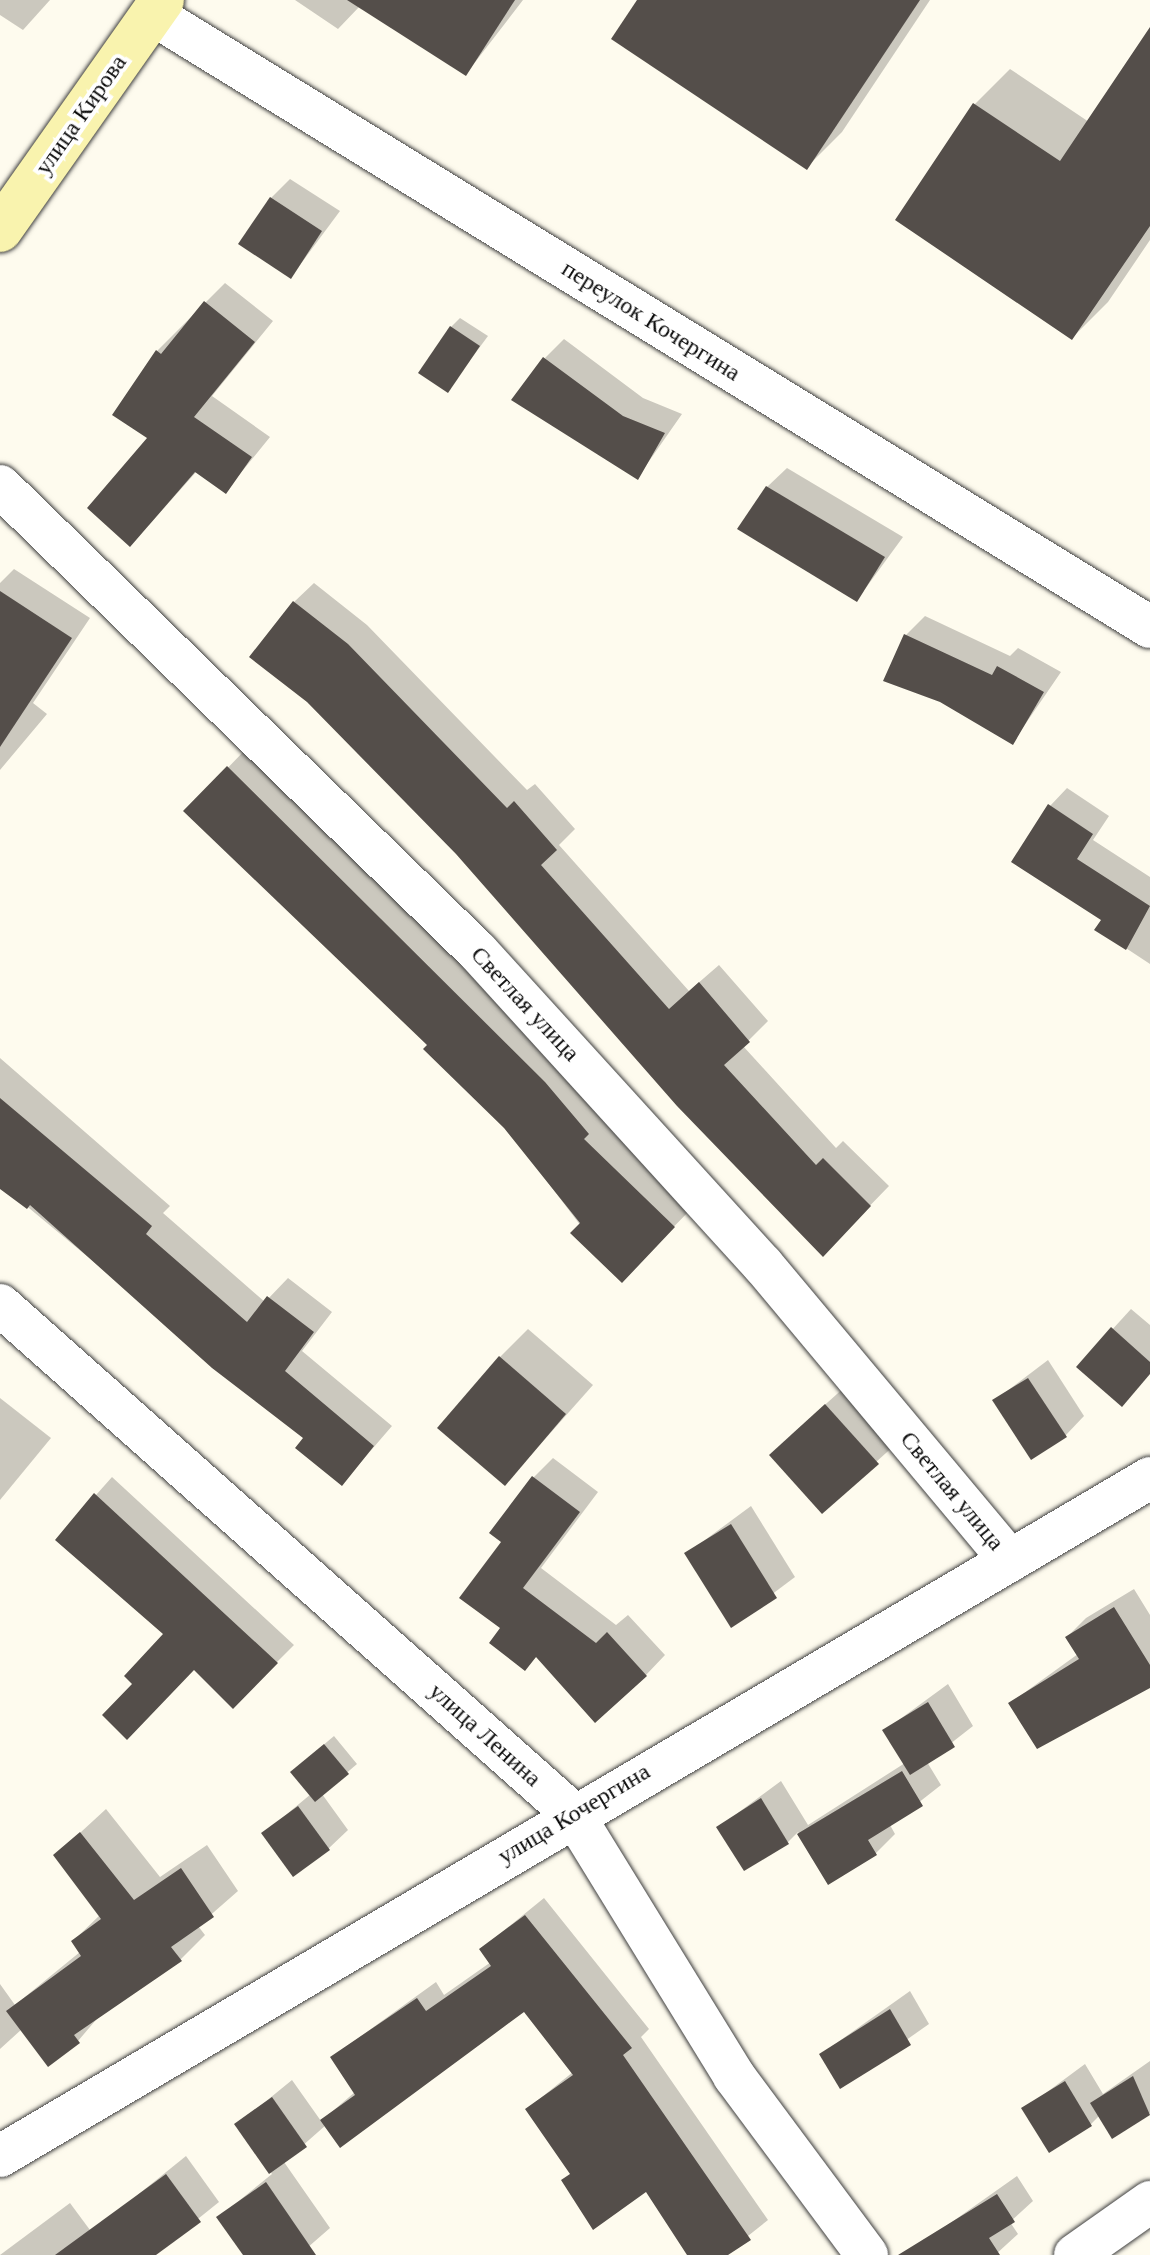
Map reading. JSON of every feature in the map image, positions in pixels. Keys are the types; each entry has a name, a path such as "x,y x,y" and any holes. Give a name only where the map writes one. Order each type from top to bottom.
{"main road":[{"name":"улица Кирова","path":"0,230 157,7"}],"street":[{"name":"переулок Кочергина","path":"157,7 1150,627"},
{"name":"Светлая улица","path":"0,486 478,952 763,1265 1010,1560"},
{"name":"улица Ленина","path":"0,1305 573,1814 734,2076 867,2255"},
{"name":"улица Кочергина","path":"0,2156 573,1814 1150,1478"},
{"path":"1075,2255 1150,2202"}],"building":[{"path":"347,0 515,0 466,76"},
{"path":"637,0 920,0 807,170 611,39"},
{"path":"1150,27 1150,226 1072,340 895,220 973,103 1060,161"},
{"path":"270,197 322,231 291,279 238,244"},
{"path":"204,301 255,342 194,417 252,457 226,494 195,472 130,547 87,508 147,438 112,415 156,350 161,354"},
{"path":"450,326 480,346 448,393 418,373"},
{"path":"543,357 623,416 665,433 638,480 511,400"},
{"path":"766,486 885,557 857,602 737,529"},
{"path":"0,591 72,638 0,747"},
{"path":"293,601 348,644 507,808 514,801 557,850 541,865 669,1009 699,982 750,1042 724,1065 816,1165 823,1158 871,1206 823,1257 677,1106 456,854 307,702 249,657"},
{"path":"904,634 992,675 997,666 1044,692 1013,745 940,702 883,681"},
{"path":"227,766 545,1082 589,1134 584,1139 675,1227 622,1283 570,1233 580,1223 504,1128 423,1049 427,1045 183,811"},
{"path":"1048,804 1093,834 1077,859 1150,906 1126,950 1094,930 1101,920 1011,862"},
{"path":"0,1098 152,1226 146,1234 247,1322 267,1296 314,1332 285,1371 374,1446 342,1486 295,1448 303,1438 212,1368 30,1205 27,1209 0,1189"},
{"path":"1111,1327 1150,1362 1150,1374 1122,1407 1076,1367"},
{"path":"499,1356 566,1414 505,1486 437,1428"},
{"path":"1028,1378 1067,1437 1031,1460 992,1400"},
{"path":"825,1404 879,1464 822,1514 769,1455"},
{"path":"532,1476 580,1512 523,1588 596,1643 607,1632 647,1676 595,1723 536,1657 525,1671 489,1643 500,1628 459,1598 501,1542 489,1533"},
{"path":"94,1493 278,1663 233,1709 194,1670 127,1740 102,1715 132,1684 124,1676 163,1634 55,1540"},
{"path":"731,1524 777,1598 731,1628 684,1553"},
{"path":"1114,1607 1150,1665 1150,1688 1037,1749 1008,1703 1079,1659 1065,1637"},
{"path":"928,1702 955,1747 910,1775 882,1730"},
{"path":"324,1744 349,1774 315,1802 290,1772"},
{"path":"902,1771 923,1806 868,1840 877,1855 828,1885 797,1834"},
{"path":"761,1798 789,1844 744,1871 716,1827"},
{"path":"298,1806 330,1850 293,1877 261,1833"},
{"path":"80,1832 134,1900 181,1868 214,1917 171,1947 182,1961 74,2035 80,2043 48,2067 6,2011 81,1956 71,1941 101,1919 53,1855"},
{"path":"525,1915 632,2048 623,2055 751,2240 728,2255 687,2255 646,2192 593,2230 561,2180 570,2174 525,2109 573,2075 524,2012 340,2148 320,2120 355,2095 330,2057 417,1998 426,2011 491,1966 479,1949"},
{"path":"890,2009 911,2045 840,2089 819,2054"},
{"path":"1133,2076 1150,2115 1112,2139 1090,2103"},
{"path":"1065,2081 1092,2126 1049,2153 1021,2108"},
{"path":"272,2097 307,2147 269,2174 234,2124"},
{"path":"166,2174 201,2222 156,2255 55,2255"},
{"path":"266,2182 316,2255 243,2255 216,2217"},
{"path":"997,2194 1015,2222 989,2238 1000,2255 898,2255"}]}
